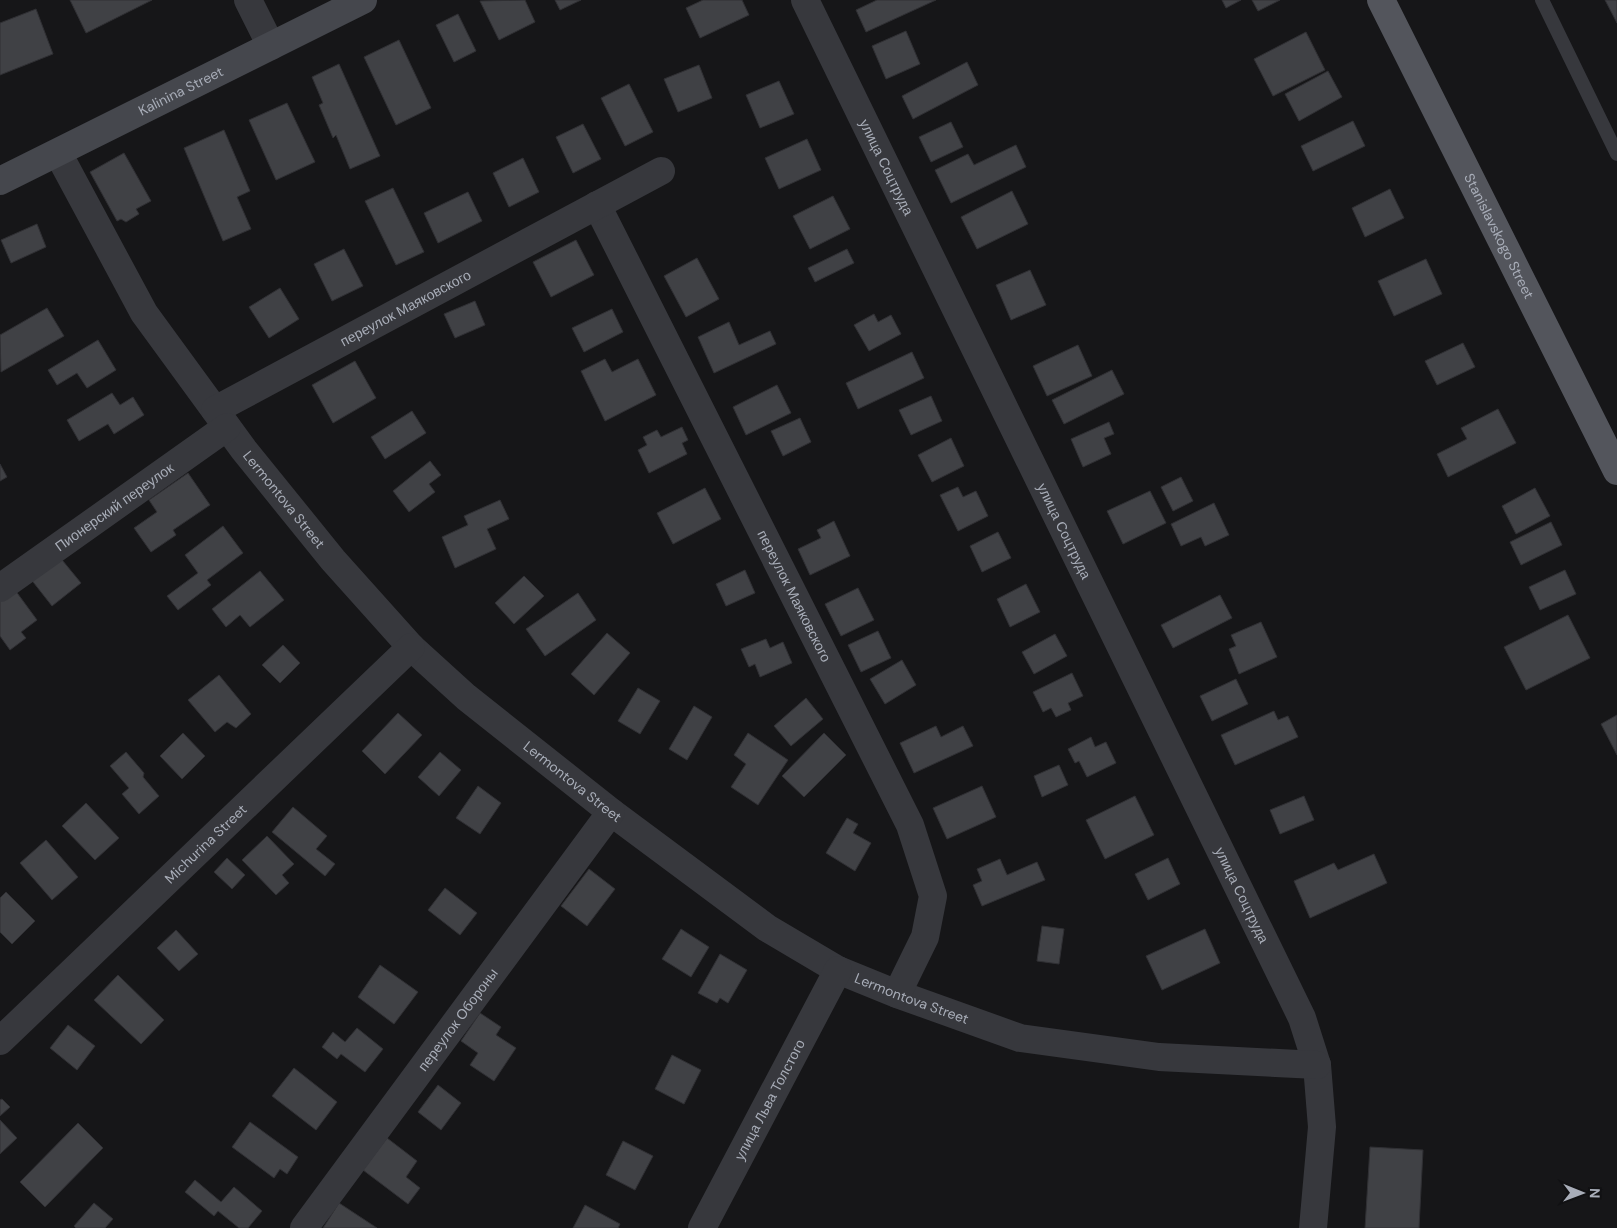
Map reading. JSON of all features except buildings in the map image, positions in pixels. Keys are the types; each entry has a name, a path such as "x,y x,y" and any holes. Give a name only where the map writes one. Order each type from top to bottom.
{"main road":[{"name":"Kalinina Street","path":"0,181 364,0"},
{"name":"Stanislavskogo Street","path":"1381,0 1615,463"}],"street":[{"path":"248,0 271,46"},
{"name":"улица Соцтруда","path":"805,0 1302,1018 1317,1066 1322,1127 1313,1228"},
{"name":"Lermontova Street","path":"58,153 144,313 221,419 333,560 411,647 466,697 611,812 767,928 838,970 897,994 1020,1038 1159,1057 1317,1066"},
{"name":"переулок Маяковского","path":"221,419 597,205 661,171"},
{"name":"переулок Маяковского","path":"597,205 910,825 933,896 925,937 897,994"},
{"name":"Пионерский переулок","path":"0,588 221,419"},
{"name":"Michurina Street","path":"0,1041 411,647"},
{"name":"переулок Обороны","path":"304,1228 611,812"},
{"name":"улица Льва Толстого","path":"702,1228 838,970"}],"lane":[{"path":"1542,0 1617,154"}]}
